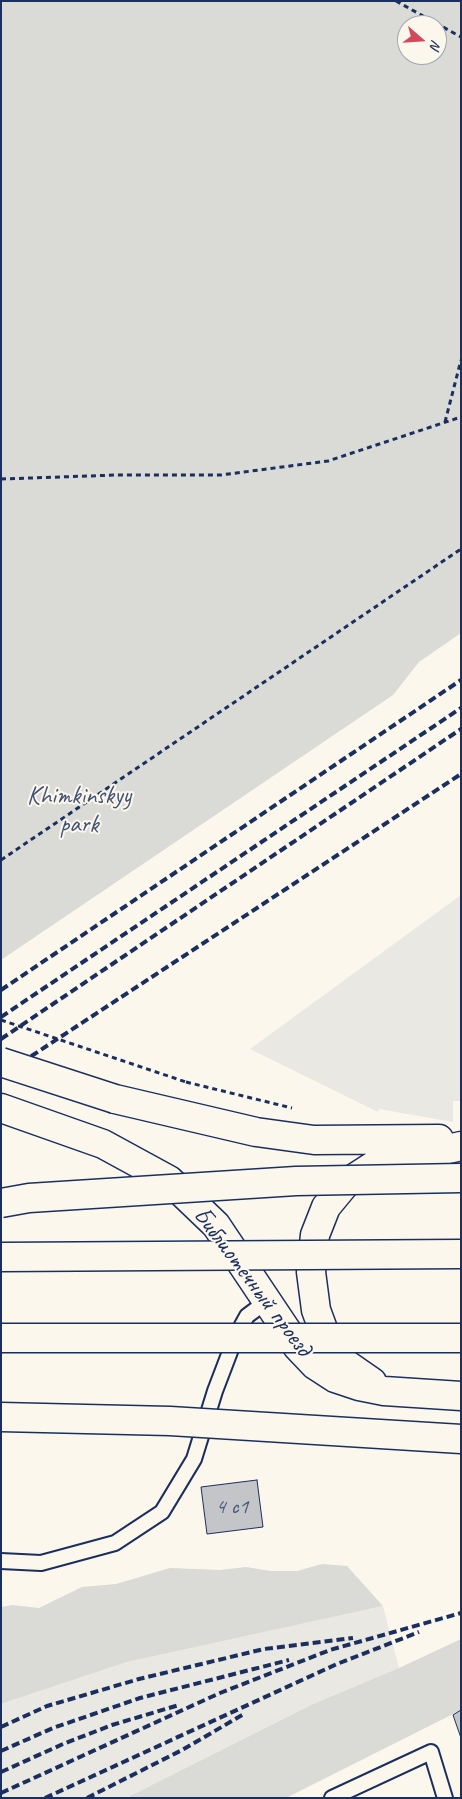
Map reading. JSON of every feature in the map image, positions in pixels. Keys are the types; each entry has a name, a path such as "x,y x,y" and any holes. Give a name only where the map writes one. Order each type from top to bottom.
{"main road":[{"path":"1,1062 115,1098 256,1132 314,1140 461,1138"},
{"name":"Библиотечный проезд","path":"1,1108 103,1144 169,1180 216,1225 297,1346 315,1365 335,1378 359,1386 384,1390 461,1396"},
{"path":"384,1390 346,1364 327,1340 316,1310 311,1272 315,1235 326,1207 345,1184 374,1166 461,1146"},
{"path":"1,1203 29,1198 296,1181 461,1178"},
{"path":"1,1257 461,1254"},
{"path":"1,1338 461,1338"},
{"path":"1,1417 170,1421 461,1439"}],"lane":[{"path":"1,1561 41,1563 115,1542 162,1512 194,1459 215,1391 236,1336 247,1316 267,1301"},
{"path":"332,1798 431,1752 445,1798"}],"path":[{"path":"396,1 461,37"},
{"path":"445,423 461,360"},
{"path":"1,479 117,475 221,475 309,464 328,461 445,423 461,416"},
{"path":"1,860 461,549"},
{"path":"1,1020 186,1082"}],"shaded area":[{"path":"461,895 461,1101 453,1101 453,1122 379,1109 378,1112 250,1049"},
{"path":"383,1606 399,1668 313,1704 126,1798 1,1798 1,1704 127,1662"}],"green space":[{"name":"Khimkinskyy park","path":"1,1 461,1 461,633 419,662 393,695 1,960"},
{"path":"322,1564 347,1566 383,1606 127,1662 1,1704 1,1607 12,1605 39,1608 82,1587 116,1584 170,1568 220,1570 246,1567 271,1571 297,1571"},
{"path":"461,1639 461,1710 286,1798 126,1798 313,1704 399,1668"}],"building":[{"path":"257,1480 263,1527 207,1534 201,1487"},
{"path":"461,1710 461,1738 453,1715"}],"railway":[{"path":"1,990 461,680"},
{"path":"1,1017 461,708"},
{"path":"1,1039 461,729"},
{"path":"1,1076 461,774"},
{"path":"1,1793 220,1693 330,1650 461,1613"},
{"path":"45,1798 337,1664 419,1632"},
{"path":"1,1727 47,1706 139,1679 264,1649 353,1638"},
{"path":"1,1751 53,1728 140,1698 289,1660"},
{"path":"1,1772 63,1744 112,1725 179,1705"},
{"path":"87,1798 182,1750 244,1714"}]}
